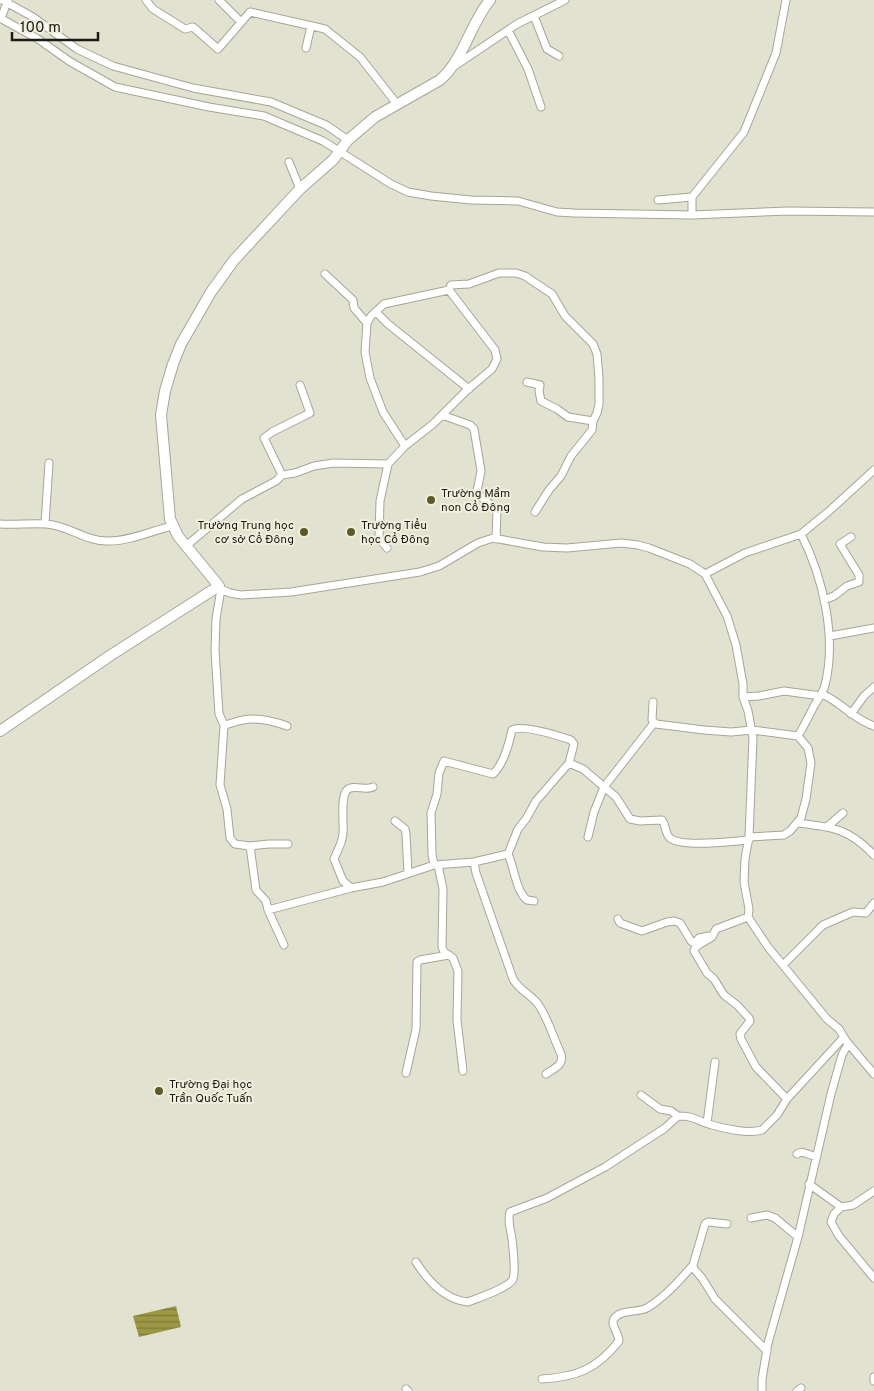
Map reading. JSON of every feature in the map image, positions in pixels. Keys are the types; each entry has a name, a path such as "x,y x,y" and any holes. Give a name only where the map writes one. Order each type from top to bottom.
{"street":[{"path":"146,0 153,9 185,29 193,27 218,49 250,12 325,29 360,58 397,104"},
{"path":"219,0 241,22"},
{"path":"452,67 478,16 490,0"},
{"path":"565,0 508,30 452,67 440,80 368,122 344,145 334,160 300,189 234,260 209,295 181,344 162,403 162,432 172,526 220,588 230,594 241,595 291,592 420,572 439,566 478,543 496,538 543,547 567,548 621,543 638,545 690,564 705,574 727,616 736,645 743,684 743,697 752,730 749,839 745,859 744,882 748,917 768,947 827,1019 839,1028 846,1040 874,1074"},
{"path":"692,215 692,198 744,132 776,53 786,0"},
{"path":"344,145 264,116 209,107 115,87 69,61 38,39 1,18 9,2 77,48 113,66 193,88 271,102 326,125 344,145 400,189 417,194 471,200 518,201 563,213 692,215 789,211 874,212"},
{"path":"534,16 547,49 559,56"},
{"path":"306,48 311,26"},
{"path":"508,30 528,69 541,107"},
{"path":"289,162 300,189"},
{"path":"658,200 692,198"},
{"path":"449,290 451,285 470,284 499,273 516,273 524,276 549,291 565,316 593,344 597,354 599,404 592,430 572,456 562,476 549,490 535,512"},
{"path":"326,274 353,300 354,308 364,322 367,323"},
{"path":"405,446 383,412 370,378 365,352 367,323 384,304 449,290"},
{"path":"387,548 379,538 378,516 388,464 405,446 492,369 497,359 496,354 449,290"},
{"path":"376,312 388,324 469,389"},
{"path":"527,382 540,384 541,401 568,417 593,422"},
{"path":"282,475 264,438 310,413 300,385"},
{"path":"442,415 470,425 474,429 481,472 477,491 485,502 497,511 496,538"},
{"path":"45,524 48,463"},
{"path":"186,546 242,499 276,481 282,475 333,463 388,464"},
{"path":"705,574 745,553 801,534 874,470"},
{"path":"0,524 45,524 92,539 108,542 124,540 172,526"},
{"path":"798,736 822,695 825,685 830,636 824,600 801,534"},
{"path":"824,600 834,596 847,586 859,582 859,575 840,544 851,537"},
{"path":"220,588 215,650 219,714 224,725 220,785 227,809 230,838 235,844 250,846 288,844"},
{"path":"0,731 111,655 220,588"},
{"path":"830,636 874,628"},
{"path":"851,714 864,696 874,687"},
{"path":"743,697 779,692 822,695 831,698 851,714 874,726"},
{"path":"653,702 652,720 654,723"},
{"path":"224,725 254,719 268,720 287,726"},
{"path":"569,763 583,770 616,797 630,818 640,821 662,820 668,836 672,840 703,844 784,835 801,818 806,799 811,763 808,748 798,736 752,730 731,732 704,730 654,723"},
{"path":"588,837 594,812 604,787 654,723"},
{"path":"463,1071 456,1020 458,971 454,961 444,952 442,947 443,889 432,854 431,813 437,794 439,773 444,761 493,774 497,771 504,755 512,730 516,728 534,730 570,740 574,744 569,763 536,801 518,829 508,854 522,894 527,900 534,901"},
{"path":"351,888 343,881 334,859 343,834 342,820 345,794 347,789 368,790 373,787"},
{"path":"828,826 843,812"},
{"path":"395,821 405,830 406,834 408,873"},
{"path":"797,823 828,826 846,832 874,855"},
{"path":"250,846 256,890 266,901 268,910 284,944"},
{"path":"268,910 351,888 383,882 436,865 474,862 508,854"},
{"path":"474,862 476,873 513,978 517,985 541,1008 562,1059 560,1064 546,1074"},
{"path":"783,965 823,926 853,912 866,914 874,903"},
{"path":"748,917 716,929 712,938 700,944 694,951 707,973 714,979 724,995 737,1004 749,1018 749,1022 740,1034 741,1038 756,1067 787,1099"},
{"path":"618,919 620,923 642,931 674,921 680,923 691,941 695,943 699,938 713,934"},
{"path":"406,1073 416,1029 417,962 449,955"},
{"path":"641,1095 660,1109 671,1111 678,1116 693,1117 707,1123 743,1131 761,1131 767,1127 787,1099 846,1040"},
{"path":"762,1391 767,1351 798,1237 830,1094 842,1055 848,1044 846,1040"},
{"path":"707,1123 715,1062"},
{"path":"416,1262 435,1286 454,1298 468,1302 494,1293 509,1284 513,1277 510,1212 547,1198 610,1164 665,1128 678,1116"},
{"path":"797,1154 803,1152 817,1156"},
{"path":"809,1184 841,1207"},
{"path":"874,1190 853,1205 841,1207 832,1219 833,1225 844,1243 874,1278"},
{"path":"751,1218 767,1216 775,1218 798,1237"},
{"path":"542,1379 559,1378 589,1369 603,1360 619,1341 613,1322 614,1319 618,1315 646,1309 668,1291 693,1265 705,1224 708,1222 727,1224"},
{"path":"693,1265 715,1299 767,1351"}],"shaded area":[{"path":"176,1306 181,1327 139,1337 133,1316"}],"place":[{"name":"Trường Mầm non Cổ Đông","path":"431,500"},
{"name":"Trường Trung học cơ sở Cổ Đông","path":"304,532"},
{"name":"Trường Tiểu học Cổ Đông","path":"351,532"},
{"name":"Trường Đại học Trần Quốc Tuấn","path":"159,1091"}]}
